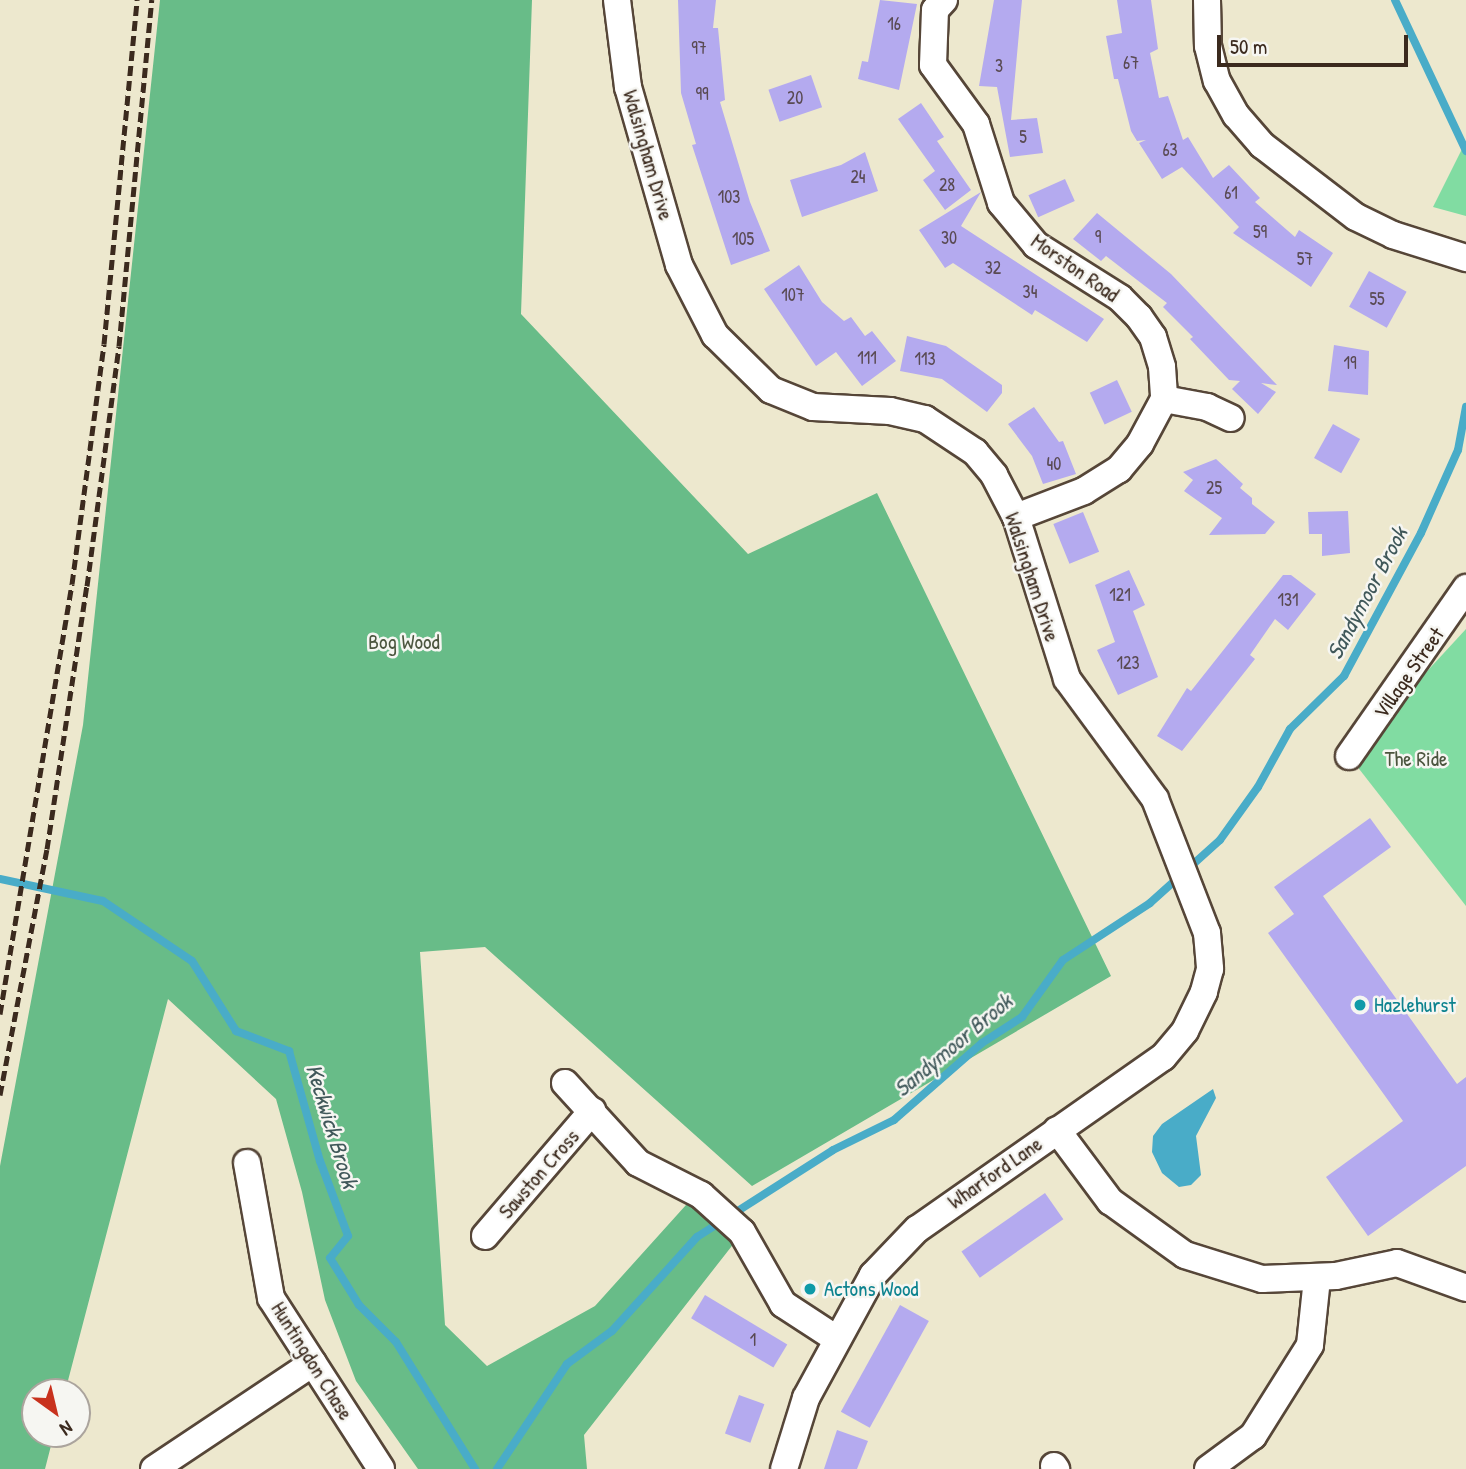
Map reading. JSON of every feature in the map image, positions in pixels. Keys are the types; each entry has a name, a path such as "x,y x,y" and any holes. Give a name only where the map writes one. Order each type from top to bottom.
{"street":[{"name":"Walsingham Drive","path":"617,0 628,87 679,265 715,335 771,390 813,407 890,411 925,419 952,433 994,475 1016,517 1067,679 1155,799 1172,835 1197,902"},
{"name":"Morston Road","path":"944,0 935,10 933,65 976,124 1001,203 1036,245 1120,298 1139,317 1153,337 1164,399"},
{"path":"1207,0 1208,46 1217,81 1236,115 1262,145 1356,217 1393,235 1464,257"},
{"path":"1016,517 1084,491 1119,469 1140,444 1164,399 1207,407 1231,418"},
{"name":"Village Street","path":"1349,757 1465,596"},
{"name":"Wharford Lane","path":"784,1469 806,1398 835,1338 873,1275 917,1228 1139,1076 1185,1031 1210,969 1207,933 1197,902"},
{"name":"Sawston Cross","path":"565,1083 638,1163 701,1195 743,1232 783,1304 835,1338"},
{"name":"Sawston Cross","path":"485,1236 592,1111"},
{"path":"1057,1130 1110,1200 1185,1255 1262,1279 1317,1278 1397,1263 1466,1287"},
{"name":"Huntingdon Chase","path":"247,1163 271,1298 381,1469"},
{"path":"1208,1469 1253,1436 1310,1345 1317,1278"},
{"path":"154,1469 313,1363"}],"green space":[{"name":"Bog Wood","path":"160,0 532,0 521,314 748,554 877,493 1111,976 752,1186 485,947 420,952 445,1325 487,1366 595,1306 695,1195 742,1233 584,1435 587,1469 418,1469 356,1381 325,1300 302,1192 276,1099 168,999 69,1378 21,1378 21,1448 50,1448 45,1469 0,1469 0,1166 83,725"},
{"path":"1466,141 1466,216 1433,207"},
{"name":"The Ride","path":"1466,629 1466,906 1349,756"}],"water":[{"path":"1213,1089 1216,1098 1196,1136 1201,1175 1191,1185 1179,1187 1162,1173 1152,1152 1153,1136 1162,1124"}],"building":[{"path":"678,0 716,0 713,28 718,28 725,100 720,102 750,202 770,251 731,265 692,145 696,144 681,93"},
{"path":"880,0 917,4 899,90 858,79 862,61 868,62"},
{"path":"994,0 1022,0 1011,120 1037,118 1043,153 1010,157 997,87 979,86"},
{"path":"1117,0 1151,0 1158,49 1150,53 1159,98 1168,96 1183,140 1188,137 1213,178 1229,165 1260,198 1255,202 1295,237 1299,230 1333,253 1311,287 1233,233 1239,227 1182,167 1162,179 1139,143 1146,140 1137,141 1131,131 1118,79 1114,79 1106,36 1122,33"},
{"path":"811,75 822,107 780,122 768,90"},
{"path":"921,103 944,137 937,141 971,190 945,210 923,180 935,171 898,119"},
{"path":"865,152 878,191 802,217 790,180 841,165"},
{"path":"1065,179 1075,201 1038,217 1028,195"},
{"path":"981,192 961,226 1104,319 1087,342 1035,310 1032,315 953,263 945,268 919,230"},
{"path":"1097,213 1171,274 1277,385 1261,383 1276,392 1258,414 1232,389 1240,381 1229,380 1190,339 1193,337 1163,307 1167,303 1106,256 1101,261 1073,239"},
{"path":"799,265 822,302 844,321 851,317 865,336 872,331 896,361 862,386 836,352 816,366 764,289"},
{"path":"1369,271 1407,292 1387,328 1349,307"},
{"path":"907,336 946,346 1002,385 1002,393 987,412 942,379 900,371"},
{"path":"1334,345 1369,351 1368,395 1328,391"},
{"path":"1117,380 1132,412 1105,424 1090,393"},
{"path":"1034,407 1059,442 1063,441 1076,474 1043,484 1032,456 1008,424"},
{"path":"1333,424 1360,439 1341,473 1314,458"},
{"path":"1216,459 1243,484 1240,488 1252,498 1252,504 1275,522 1265,534 1209,535 1222,518 1184,491 1193,480 1183,472"},
{"path":"1348,511 1350,553 1322,556 1322,534 1309,534 1308,512"},
{"path":"1083,512 1099,552 1069,564 1053,524"},
{"path":"1129,570 1145,605 1133,611 1158,677 1118,695 1097,650 1115,642 1095,585"},
{"path":"1283,575 1291,575 1316,594 1288,630 1275,619 1250,655 1255,659 1182,751 1157,736 1187,688 1191,691"},
{"name":"Hazlehurst","path":"1370,818 1391,847 1323,896 1457,1084 1466,1077 1466,1166 1368,1236 1326,1177 1403,1121 1268,933 1294,914 1274,887"},
{"path":"1045,1193 1063,1219 980,1278 961,1252"},
{"path":"705,1295 787,1344 773,1368 691,1318"},
{"path":"900,1305 929,1321 870,1428 841,1412"},
{"path":"739,1395 764,1404 750,1443 725,1434"},
{"path":"837,1430 868,1441 857,1469 824,1469"}],"waterway":[{"name":"Sandymoor Brook","path":"1395,0 1466,151"},
{"name":"Sandymoor Brook","path":"497,1469 567,1364 612,1331 697,1237 833,1150 894,1120 982,1043 1022,1017 1063,960 1150,903 1220,840 1258,787 1290,729 1344,676 1421,533 1458,450 1466,407"},
{"name":"Keckwick Brook","path":"0,879 103,901 192,961 236,1031 289,1051 320,1161 348,1236 330,1258 359,1305 396,1342 475,1469"}],"railway":[{"path":"0,1014 72,584 104,344 137,0"},
{"path":"0,1095 47,849 87,586 119,346 152,0"}],"place":[{"name":"Hazlehurst","path":"1360,1005"},
{"name":"Actons Wood","path":"810,1289"}]}
